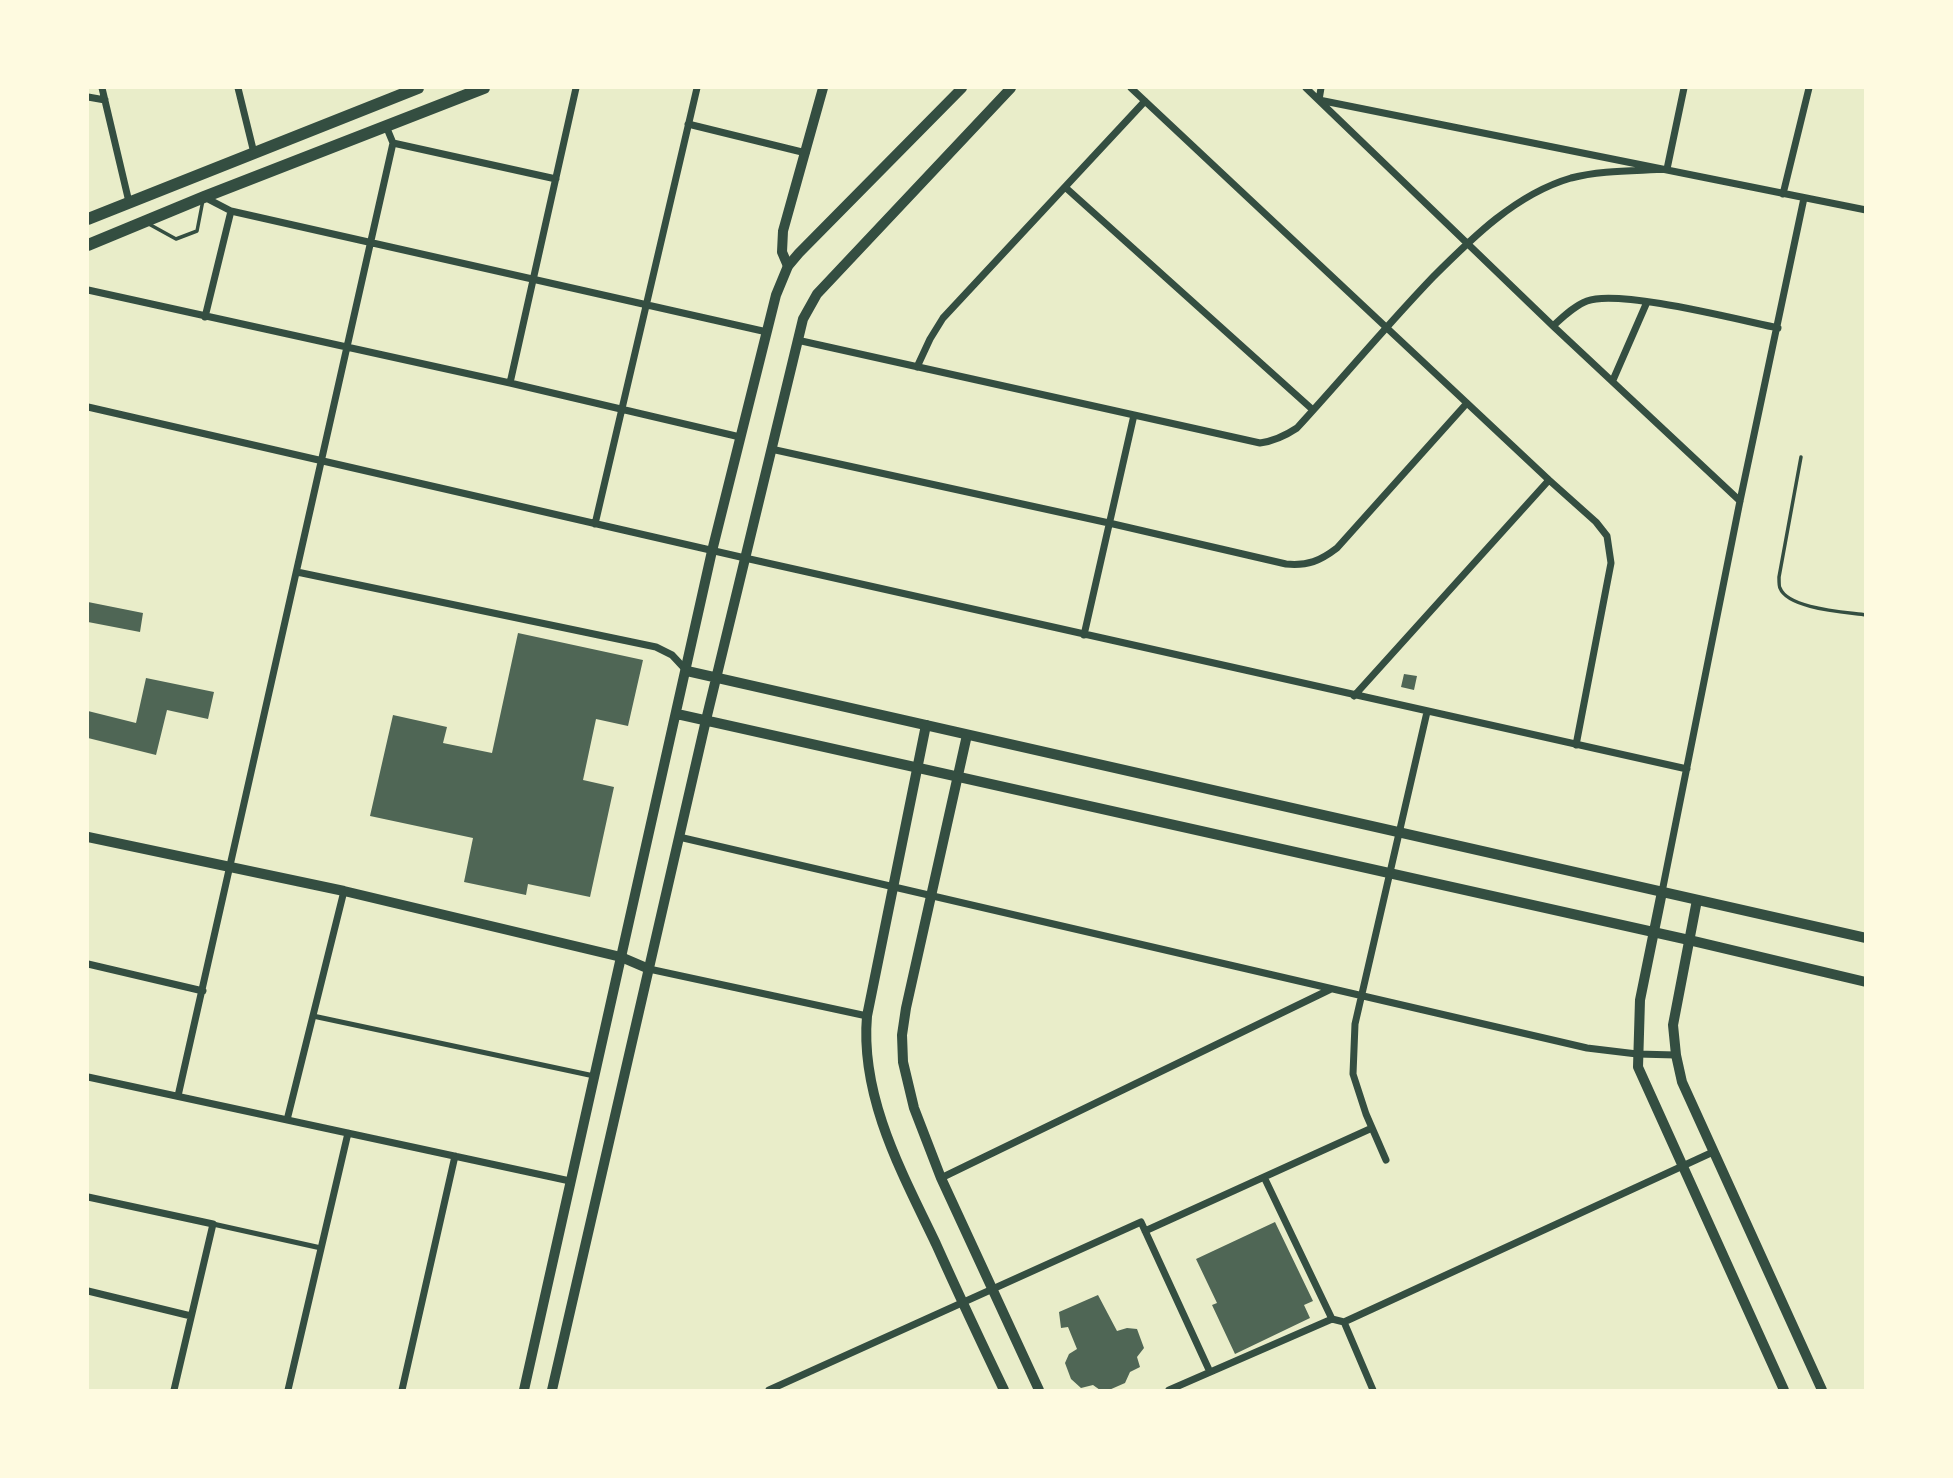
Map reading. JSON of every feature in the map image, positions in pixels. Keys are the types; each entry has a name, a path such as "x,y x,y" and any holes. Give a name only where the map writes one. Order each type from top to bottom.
{"highway":[{"path":"88,219 417,88"},
{"path":"88,245 484,88"}],"main road":[{"path":"524,1391 712,551 776,295 789,266 962,88"},
{"path":"552,1391 716,677 797,340 808,307 817,294 1011,88"},
{"path":"687,671 1866,938"},
{"path":"677,714 1390,872 1866,982"}],"street":[{"path":"102,88 129,202"},
{"path":"238,88 254,153"},
{"path":"510,383 576,88"},
{"path":"595,524 697,88"},
{"path":"789,266 782,252 783,231 823,88"},
{"path":"1131,88 1597,522 1607,536 1611,548 1611,563 1576,745"},
{"path":"1306,88 1553,326 1740,501"},
{"path":"1319,100 1321,88"},
{"path":"1667,169 1684,88"},
{"path":"1783,194 1809,88"},
{"path":"88,97 105,100"},
{"path":"1319,100 1866,210"},
{"path":"917,367 943,318 1145,101"},
{"path":"688,124 806,153"},
{"path":"178,1096 393,143 386,126"},
{"path":"393,143 556,179"},
{"path":"797,340 1260,443 1285,436 1297,428 1386,326 1468,242 1509,209 1571,178 1667,169"},
{"path":"1065,187 1313,410"},
{"path":"204,197 231,211 767,332"},
{"path":"1784,1391 1648,1093 1638,1067 1637,1054 1640,1000 1653,932 1804,198"},
{"path":"88,211 103,213"},
{"path":"205,317 231,211"},
{"path":"88,290 740,437"},
{"path":"1553,326 1579,305 1594,299 1618,297 1777,328"},
{"path":"1613,380 1647,302"},
{"path":"771,449 1286,564 1303,565 1319,561 1338,548 1467,403"},
{"path":"88,407 712,551 1688,769"},
{"path":"1084,635 1134,415"},
{"path":"1354,696 1549,480"},
{"path":"297,572 656,647 672,655 687,671"},
{"path":"1386,1160 1353,1073 1355,1024 1427,712"},
{"path":"926,725 867,1016 864,1041 867,1069 881,1120 910,1191 1004,1391"},
{"path":"967,735 906,1008 902,1035 907,1085 941,1178 1039,1391"},
{"path":"88,837 344,891 621,957 649,969 867,1016"},
{"path":"679,837 1587,1048 1676,1055"},
{"path":"287,1120 344,891"},
{"path":"1697,900 1673,1025 1682,1082 1822,1391"},
{"path":"88,964 203,991"},
{"path":"941,1178 1332,989"},
{"path":"313,1016 595,1076"},
{"path":"88,1077 570,1181"},
{"path":"1145,1231 1372,1128"},
{"path":"288,1391 348,1133"},
{"path":"1168,1391 1332,1319 1344,1322 1713,1152"},
{"path":"402,1391 455,1156"},
{"path":"1264,1177 1332,1319"},
{"path":"88,1197 321,1248"},
{"path":"769,1391 962,1301 1141,1222 1210,1372"},
{"path":"174,1391 213,1224"},
{"path":"88,1291 191,1316"},
{"path":"1344,1322 1373,1391"}],"lane":[{"path":"146,222 176,239 197,231 204,197"},
{"path":"1801,457 1779,587 1786,597 1803,605 1866,615"}],"building":[{"path":"88,602 143,613 140,632 88,622"},
{"path":"518,633 643,660 628,726 596,719 583,780 614,787 590,897 528,884 526,895 464,882 473,838 370,816 393,715 447,727 443,743 492,753"},
{"path":"1404,674 1417,676 1414,690 1401,687"},
{"path":"146,678 214,692 208,719 167,710 156,755 88,738 88,711 136,723"},
{"path":"1275,1222 1313,1301 1304,1305 1310,1318 1235,1354 1212,1305 1217,1303 1196,1259"},
{"path":"1098,1295 1117,1331 1137,1329 1144,1348 1137,1357 1140,1367 1130,1372 1125,1383 1109,1390 1100,1390 1093,1385 1081,1388 1071,1379 1065,1363 1069,1354 1077,1349 1068,1327 1061,1328 1059,1312"}]}
